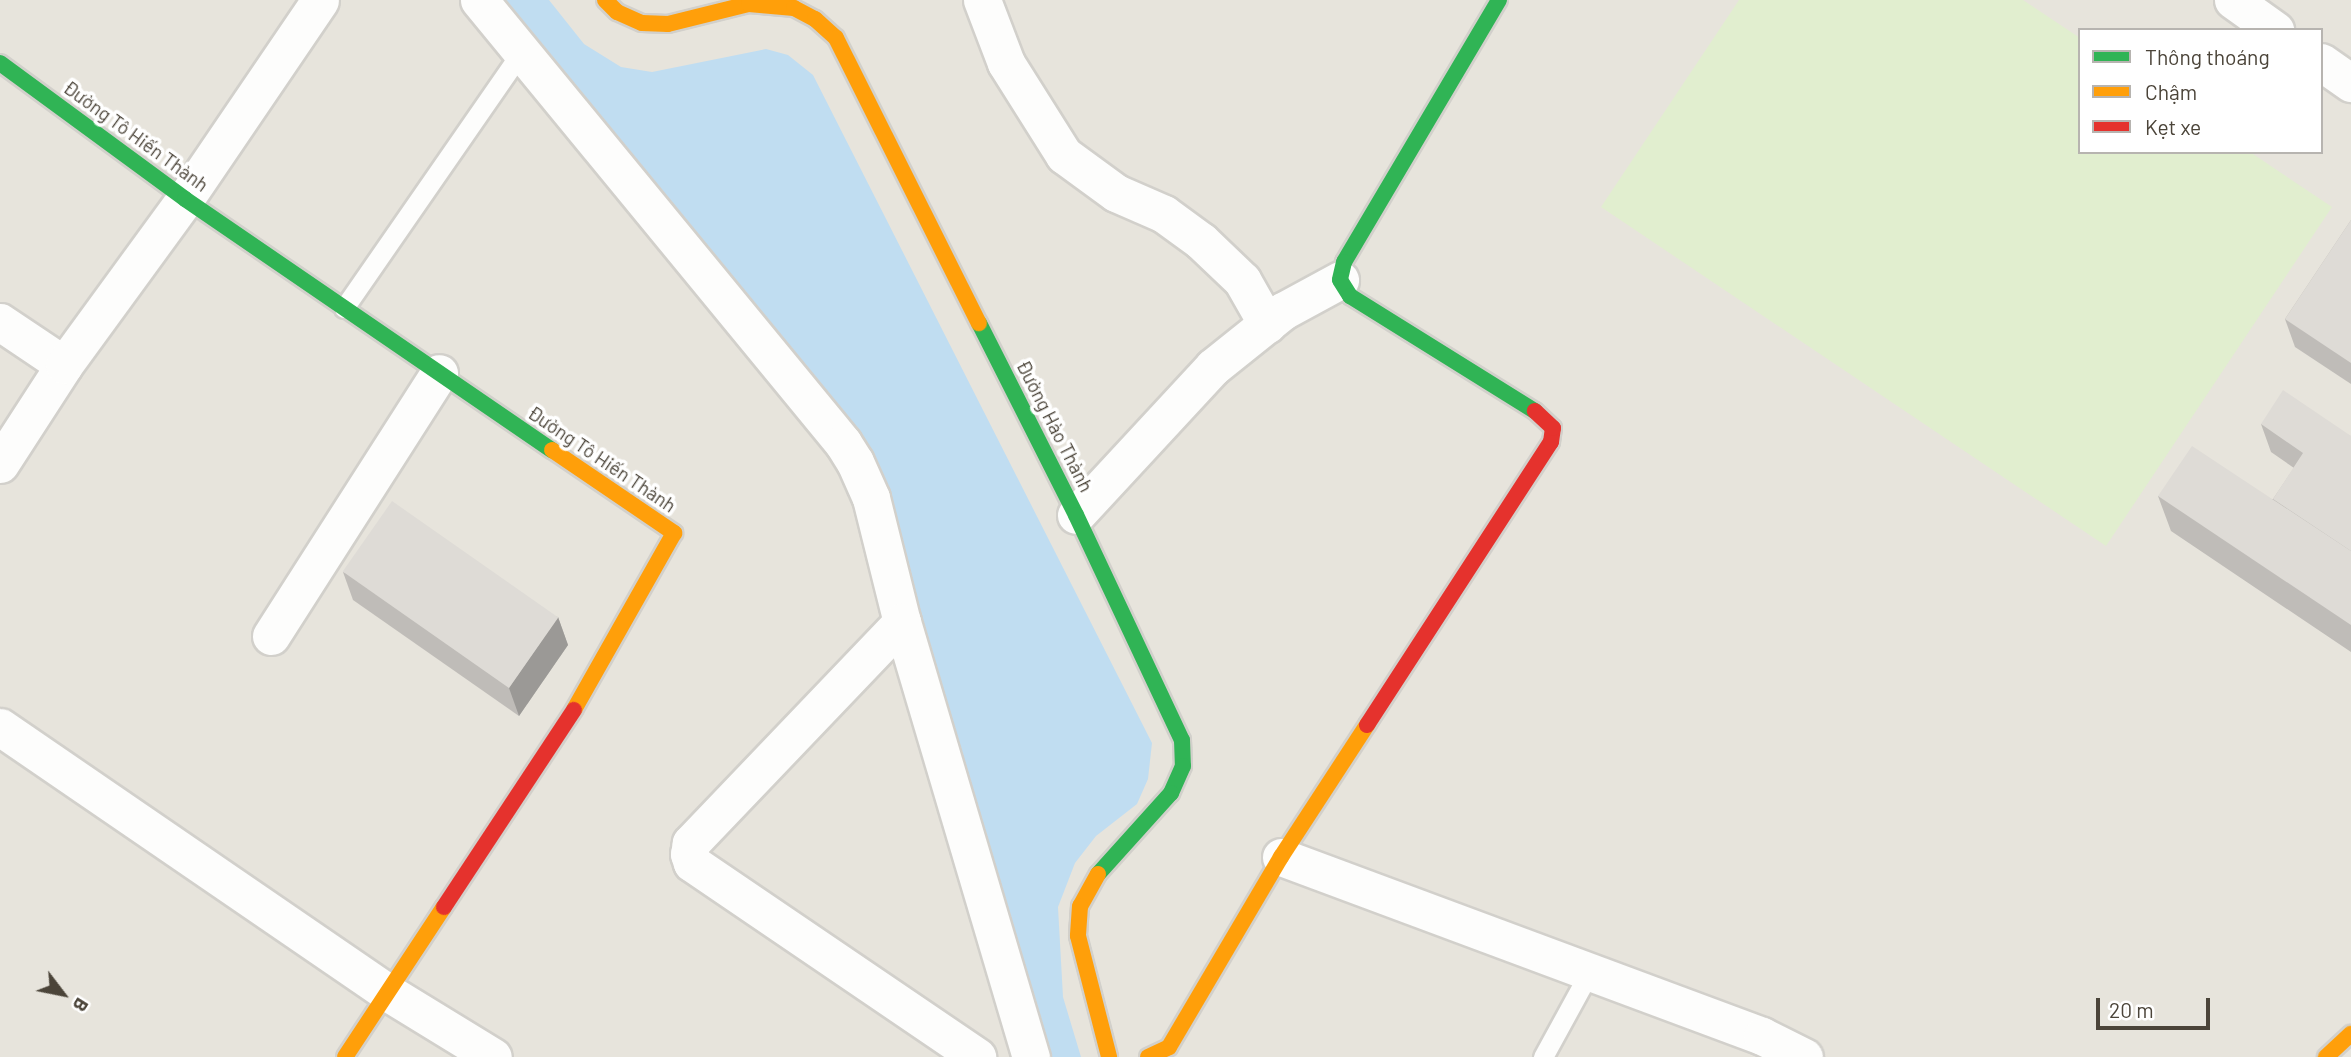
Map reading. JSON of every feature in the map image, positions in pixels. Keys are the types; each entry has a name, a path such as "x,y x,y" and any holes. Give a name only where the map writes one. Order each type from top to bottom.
{"street":[{"path":"0,464 64,365 185,199 320,0"},
{"path":"479,0 844,443 871,498 902,622 1031,1057"},
{"name":"Đường Hào Thành","path":"605,0 617,12 642,23 668,24 749,4 774,4 794,8 815,19 836,38 1076,515 1182,740 1185,754 1178,780 1171,793 1107,860 1090,884 1080,906 1078,936 1109,1057"},
{"path":"982,0 1006,63 1064,155 1116,193 1164,214 1201,241 1242,280 1267,324"},
{"path":"1148,1057 1169,1047 1281,857 1553,435 1553,428 1545,418 1350,296 1340,280 1344,262 1500,0"},
{"path":"2233,0 2272,28"},
{"name":"Đường Tô Hiến Thành","path":"0,63 185,199 674,533 587,691 345,1057"},
{"path":"2323,63 2351,83"},
{"path":"1076,515 1213,367 1267,324 1312,293 1340,280"},
{"path":"0,322 64,365"},
{"path":"271,636 439,373"},
{"path":"902,622 691,843 689,854 692,863 977,1057"},
{"path":"0,727 387,992 492,1057"},
{"path":"1281,857 1589,973 1794,1054"},
{"path":"2326,1057 2351,1034"}],"lane":[{"path":"344,308 521,52"},
{"path":"1543,1057 1589,973"}],"shaded area":[{"path":"0,0 2351,0 2351,1057 0,1057"}],"green space":[{"path":"1739,0 2023,0 2078,37 2078,154 2253,154 2332,207 2106,546 1601,207"}],"water":[{"path":"505,0 549,0 584,44 621,67 652,72 766,49 788,55 813,75 1152,743 1148,779 1137,804 1096,836 1075,863 1058,907 1063,997 1081,1057 1044,1057 873,458"}],"building":[{"path":"2351,220 2351,363 2285,319"},
{"path":"2283,390 2351,436 2351,551 2273,499 2303,453 2261,424"},
{"path":"2192,446 2351,551 2351,625 2158,496"},
{"path":"392,501 558,617 509,688 343,571"}],"traffic: fast":[{"path":"1499,0 1344,262 1340,280 1350,296 1535,411"},
{"path":"0,63 185,199 552,450"},
{"path":"979,323 1076,515 1182,740 1183,766 1171,793 1098,874"}],"traffic: slow":[{"path":"605,0 617,12 642,23 668,24 749,4 794,8 815,19 836,38 979,323"},
{"path":"552,450 674,533 574,710"},
{"path":"1148,1057 1169,1047 1281,857 1367,725"},
{"path":"1098,874 1080,906 1078,936 1109,1057"},
{"path":"345,1057 444,907"},
{"path":"2326,1057 2351,1034"}],"traffic: jam":[{"path":"1367,725 1551,442 1553,428 1535,411"},
{"path":"444,907 574,710"}]}
